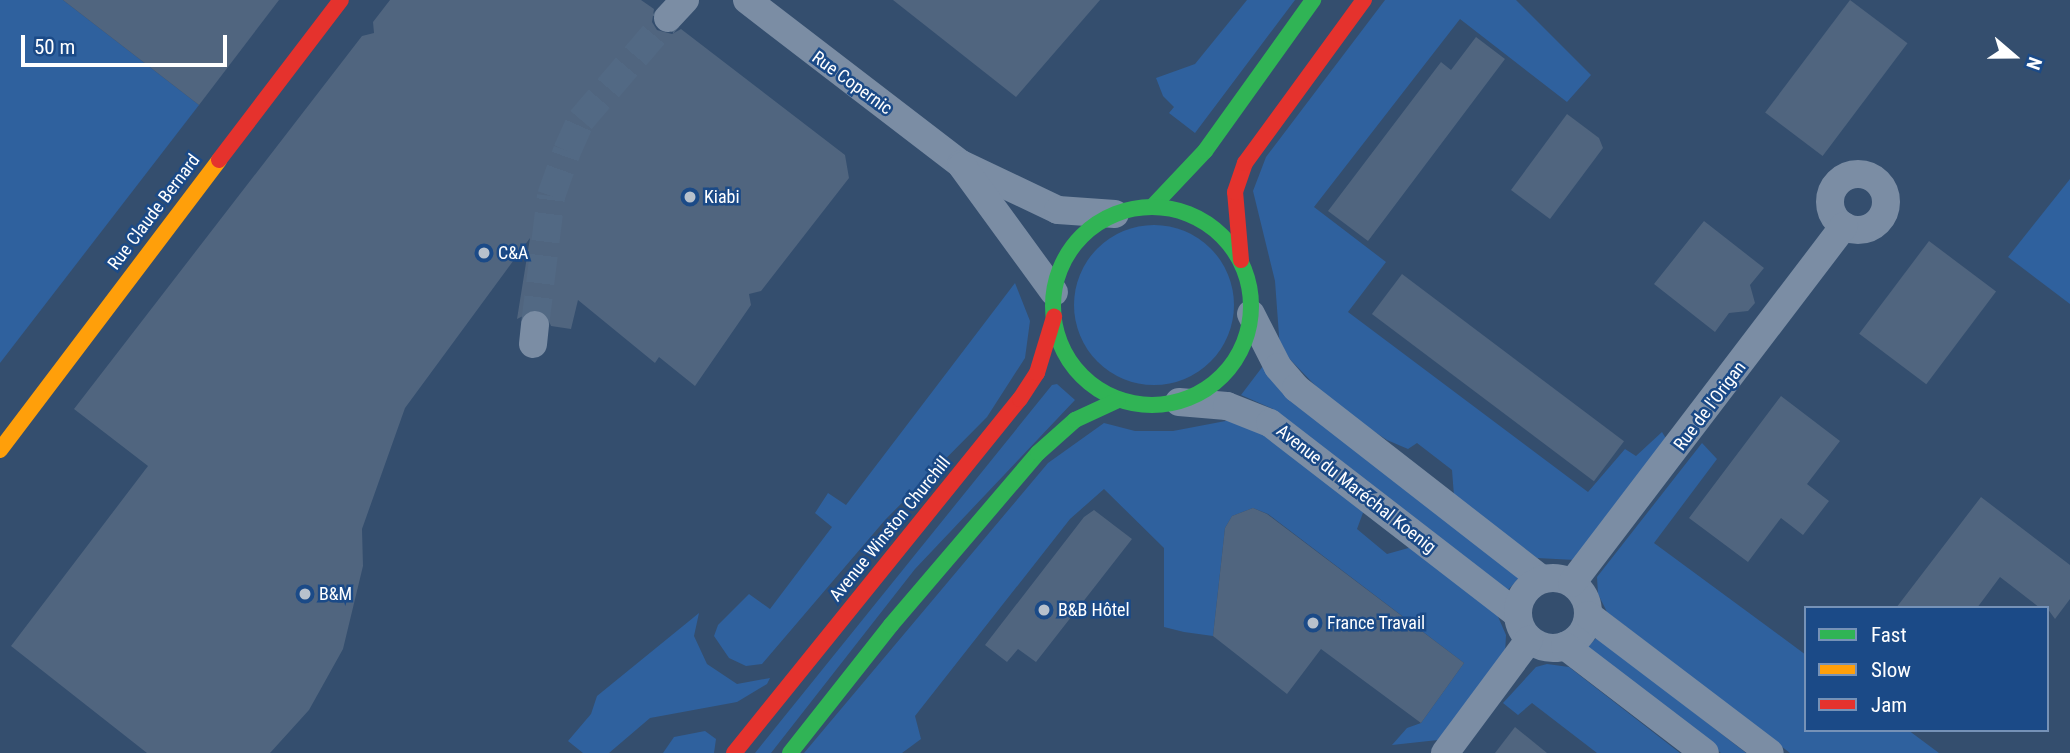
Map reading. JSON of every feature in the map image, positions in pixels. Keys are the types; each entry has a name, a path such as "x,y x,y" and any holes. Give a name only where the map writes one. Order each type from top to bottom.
{"main road":[{"name":"Rue Claude Bernard","path":"0,450 341,0"},
{"path":"1153,206 1205,152 1313,0"},
{"path":"1241,260 1227,241 1202,220 1153,206 1115,214 1086,233 1069,252 1054,305 1060,344 1074,367 1094,386 1118,400 1148,406 1179,402 1206,390 1229,370 1244,344 1251,314 1250,286 1241,260 1235,192 1245,163 1364,0"},
{"name":"Avenue Winston Churchill","path":"734,753 1020,399 1037,373 1054,305"},
{"path":"790,753 891,625 1038,453 1075,420 1118,400"}],"street":[{"name":"Rue Copernic","path":"747,0 799,45 961,164"},
{"path":"961,164 1058,210 1115,214"},
{"path":"961,164 1054,305"},
{"name":"Rue de l'Origan","path":"1572,583 1844,226"},
{"path":"1251,314 1278,367 1296,388 1541,579 1572,583 1582,593 1588,615 1583,632 1565,646"},
{"name":"Avenue du Maréchal Koenig","path":"1179,402 1227,406 1270,423 1517,614"},
{"path":"1541,579 1524,592 1517,614 1529,640 1540,646 1565,646 1705,753"},
{"path":"1588,615 1770,753"},
{"path":"1445,753 1529,640"}],"shaded area":[{"path":"0,0 63,0 199,105 0,363"},
{"path":"1247,0 1295,0 1195,133 1169,113 1174,107 1163,96 1156,78 1195,64"},
{"path":"1385,0 1516,0 1591,75 1567,102 1460,19 1314,207 1386,262 1348,312 1588,492 1625,449 1636,456 1662,432 1667,440 1575,560 1537,558 1454,496 1452,470 1417,443 1408,449 1387,440 1335,406 1280,349 1275,281 1253,191 1266,157"},
{"path":"2070,179 2070,304 2008,257"},
{"path":"1154,225 1185,231 1210,249 1228,274 1234,305 1228,336 1210,361 1185,379 1154,385 1123,379 1098,361 1080,336 1074,305 1080,274 1098,249 1123,231"},
{"path":"1015,283 1030,321 1025,358 987,417 885,520 762,664 746,666 729,658 714,636 718,625 749,594 770,609 832,527 815,513 828,493 846,505"},
{"path":"1263,366 1519,578 1508,590 1273,409 1241,395"},
{"path":"1057,384 1075,400 915,569 771,753 755,753 1052,385"},
{"path":"1236,419 1252,421 1364,510 1357,529 1387,554 1412,547 1496,612 1506,635 1505,654 1438,740 1392,745 1407,728 1421,723 1464,663 1268,514 1253,508 1232,516 1225,528 1213,636 1184,632 1164,627 1164,548 1104,489 1070,519 915,716 921,739 902,753 804,753 1048,463 1104,423 1135,431 1173,431"},
{"path":"1702,443 1717,459 1654,543 1804,654 1804,732 1911,732 1939,753 1790,753 1607,612 1598,594 1597,577"},
{"path":"699,613 694,636 707,664 737,684 770,678 767,684 737,702 650,718 609,753 583,753 568,741 591,714 597,696"},
{"path":"1597,637 1746,753 1721,753 1586,649"},
{"path":"1547,664 1569,667 1680,753 1597,753 1532,703 1518,715 1503,703 1536,667"},
{"path":"705,731 716,739 714,753 663,753 674,737"}],"building":[{"path":"63,0 279,0 199,105"},
{"path":"390,0 641,0 654,9 652,22 657,30 672,34 681,29 845,155 849,178 761,291 749,294 751,305 695,386 659,357 655,363 578,300 571,329 551,326 545,312 537,309 517,319 530,238 405,408 362,529 363,566 343,649 309,710 270,753 147,753 11,646 148,466 74,409 362,36 374,33 373,22"},
{"path":"893,0 1100,0 1016,97"},
{"path":"1850,0 1908,43 1823,156 1765,113"},
{"path":"1476,37 1505,59 1368,241 1328,211 1441,62 1451,70"},
{"path":"1567,114 1599,138 1603,148 1550,219 1511,190"},
{"path":"1704,221 1764,268 1750,285 1755,303 1748,311 1729,313 1715,332 1654,284"},
{"path":"1929,241 1996,292 1926,384 1859,334"},
{"path":"1402,274 1624,441 1594,481 1372,314"},
{"path":"1781,396 1840,441 1807,484 1829,501 1803,535 1781,518 1748,562 1689,518"},
{"path":"1981,497 2070,565 2070,599 2055,619 2049,606 2037,606 2000,577 1978,606 1898,606"},
{"name":"France Travail","path":"1253,508 1267,514 1464,663 1421,723 1321,649 1287,694 1213,636 1225,528 1232,516"},
{"name":"B&B Hôtel","path":"1094,510 1132,539 1036,662 1018,649 1007,662 985,645 1084,517"},
{"path":"1515,727 1547,753 1495,753"}],"tunnel":[{"path":"535,325 551,196 567,151 581,120 668,18"}],"traffic: fast":[{"path":"1153,206 1205,151 1313,0"},
{"path":"1152,207 1190,214 1222,236 1244,268 1251,306 1244,344 1222,376 1190,398 1152,405 1114,398 1082,376 1060,344 1053,306 1060,268 1082,236 1114,214 1152,207"},
{"path":"790,753 891,625 1038,453 1075,420 1118,400"}],"traffic: slow":[{"path":"0,450 219,160"}],"traffic: jam":[{"path":"219,160 341,0"},
{"path":"1241,260 1235,192 1245,163 1364,0"},
{"path":"734,753 1020,399 1037,373 1054,317"}],"place":[{"name":"Kiabi","path":"690,197"},
{"name":"C&A","path":"484,253"},
{"name":"B&M","path":"305,594"},
{"name":"B&B Hôtel","path":"1044,610"},
{"name":"France Travail","path":"1313,623"}]}
